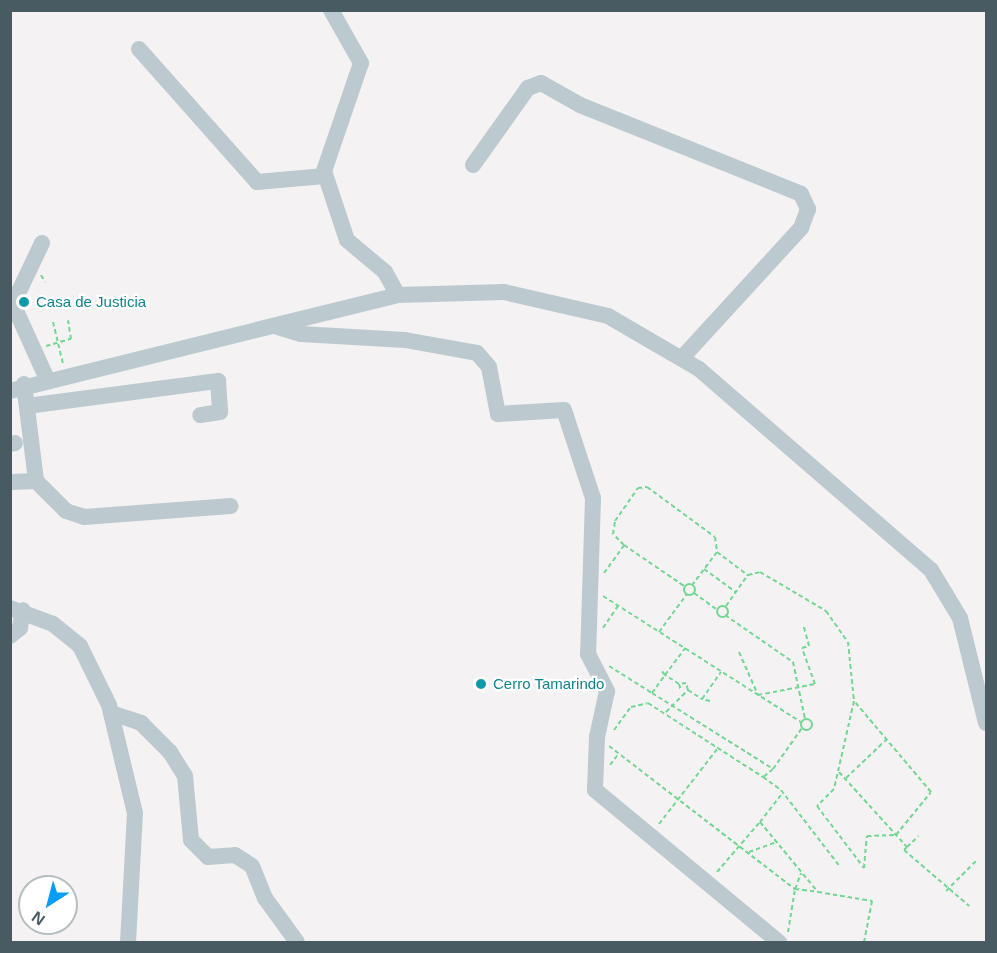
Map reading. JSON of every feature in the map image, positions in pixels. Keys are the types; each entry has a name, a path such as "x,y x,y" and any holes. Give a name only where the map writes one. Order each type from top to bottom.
{"street":[{"path":"331,10 361,63 325,155 325,176 347,240 385,272 398,295"},
{"path":"139,49 257,182 325,176"},
{"path":"473,165 528,88 541,83 580,105 801,194 808,209 801,228 683,357"},
{"path":"42,243 13,304 47,379"},
{"path":"231,506 84,517 63,509 36,481 27,406 17,388 47,379 279,327 398,295 484,291 551,300 618,320 683,357 936,575 960,618 987,723"},
{"path":"279,327 301,334 405,340 477,353 489,367 498,414 564,411 593,498 588,654 608,691 597,737 595,790 779,942"},
{"path":"27,406 218,381 220,412 200,415"},
{"path":"10,482 36,481"},
{"path":"10,636 20,628 17,609"},
{"path":"17,609 53,624 80,646 111,713 135,813 128,942"},
{"path":"111,713 141,723 170,752 184,776 191,840 208,857 235,855 252,866 265,898 297,942"}],"path":[{"path":"33,277 44,274 45,282"},
{"path":"38,345 71,339 68,320"},
{"path":"53,322 66,375"},
{"path":"687,594 684,586 624,545 613,534 615,521 638,488 647,487 715,537 717,552 693,584 693,593"},
{"path":"599,580 624,545"},
{"path":"717,552 748,574 760,572 826,611 848,642 854,701 834,789 817,806 864,868 867,836 896,835 931,792 854,701"},
{"path":"704,569 736,592"},
{"path":"726,615 726,606 748,574"},
{"path":"684,586 693,584"},
{"path":"598,593 801,722 802,728"},
{"path":"659,632 687,594 693,593 793,662 805,719 812,726 802,728 773,769 763,777"},
{"path":"596,638 618,606"},
{"path":"716,609 726,606"},
{"path":"758,695 815,684 802,648 809,646 804,627"},
{"path":"652,693 685,648"},
{"path":"739,652 758,695"},
{"path":"602,661 773,769"},
{"path":"661,670 679,684 686,683 688,690"},
{"path":"702,699 721,672"},
{"path":"679,684 681,691"},
{"path":"665,714 681,691 688,690 710,701"},
{"path":"611,733 631,707 648,703 763,777 781,795 840,867"},
{"path":"801,722 805,719"},
{"path":"846,778 887,740"},
{"path":"605,742 795,889 872,901 864,942"},
{"path":"652,834 718,748"},
{"path":"839,772 907,847"},
{"path":"714,876 781,795"},
{"path":"760,822 818,892"},
{"path":"919,836 904,850 946,891 969,906"},
{"path":"749,852 776,842"},
{"path":"946,891 976,861"},
{"path":"786,942 795,889 801,873"}],"place":[{"name":"Casa de Justicia","path":"24,302"},
{"name":"Cerro Tamarindo","path":"481,684"}]}
